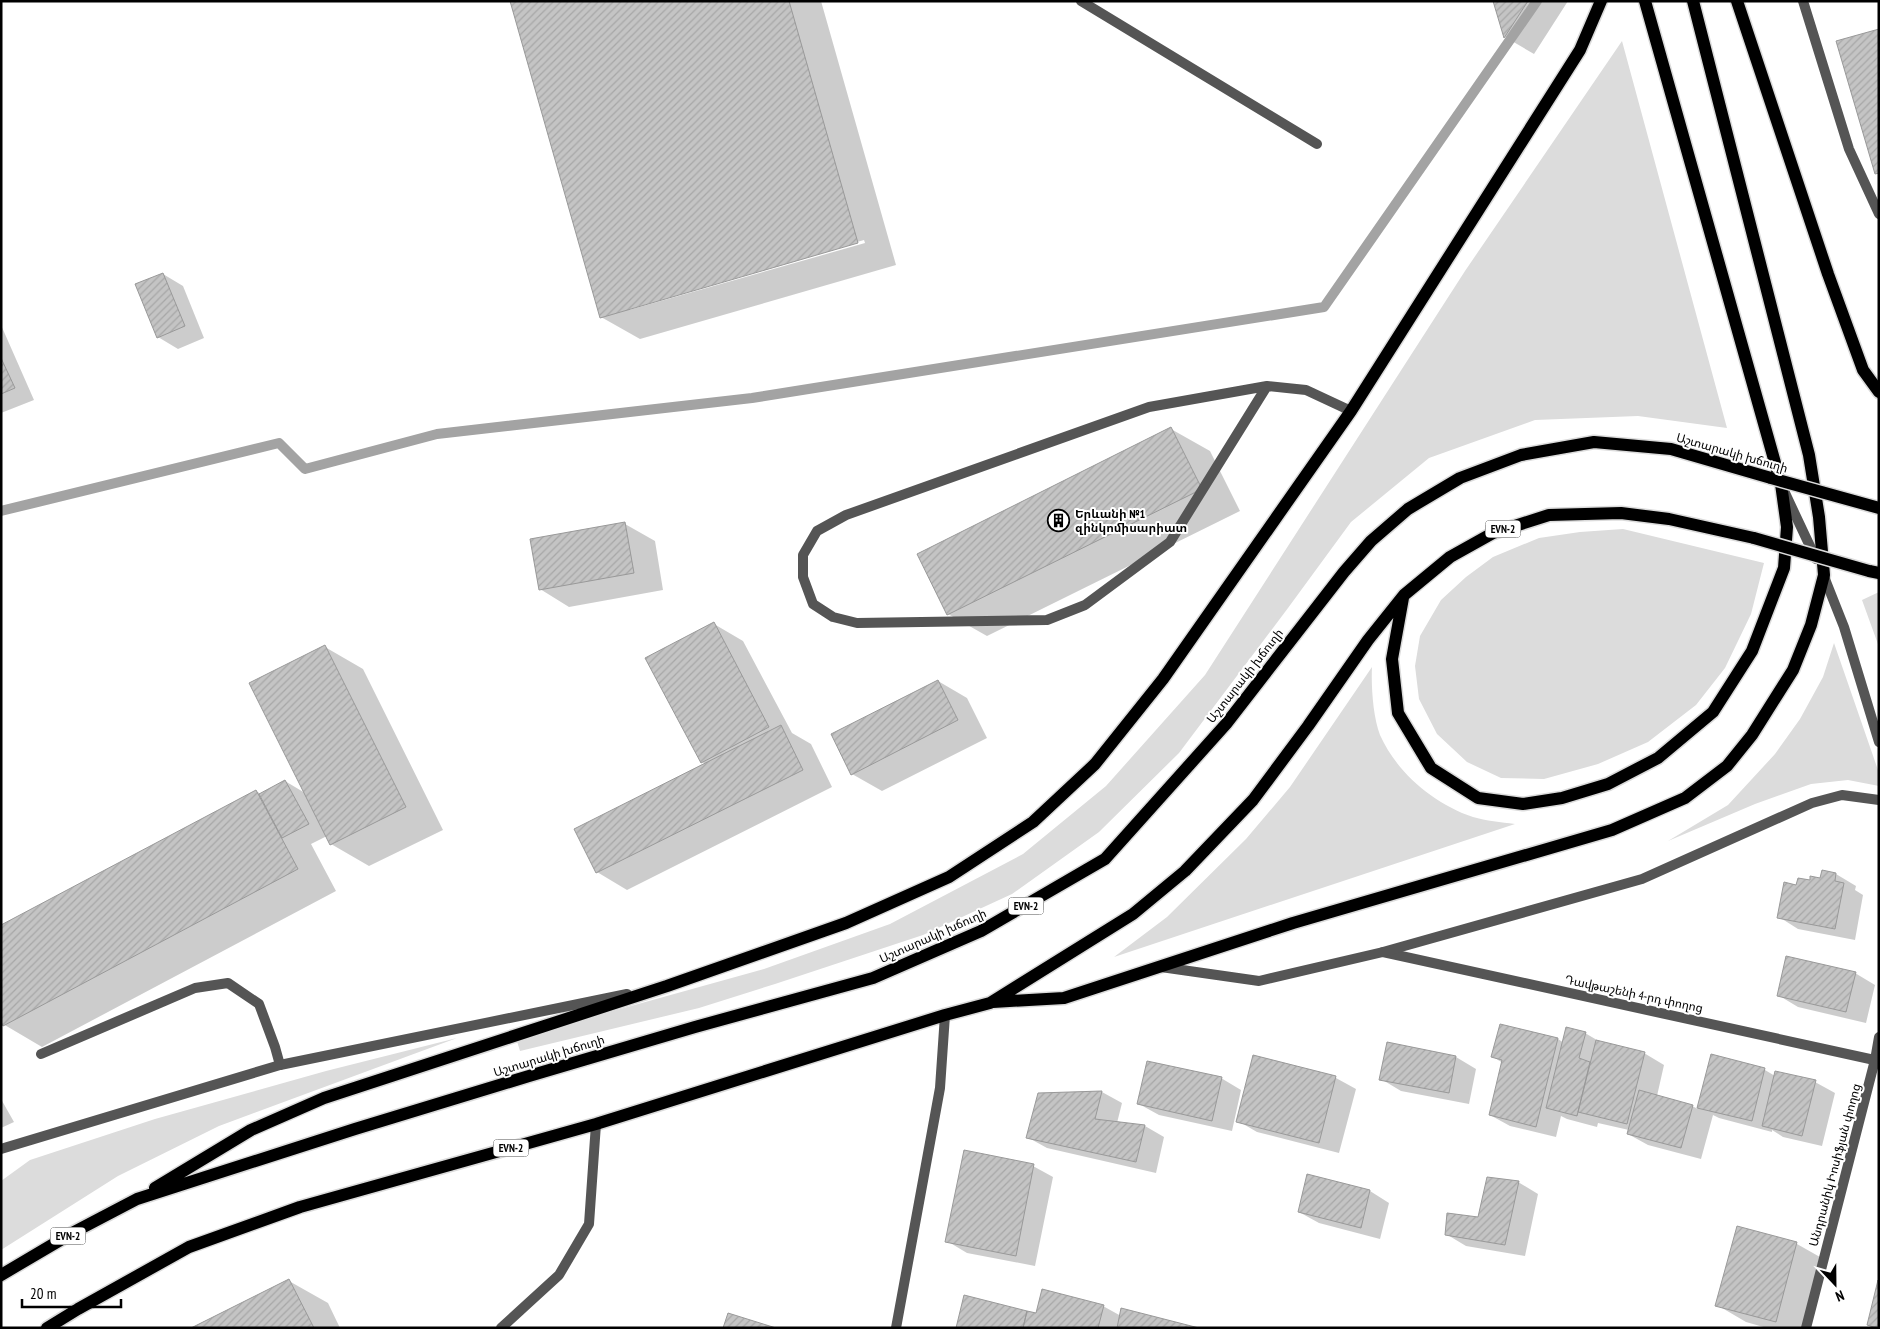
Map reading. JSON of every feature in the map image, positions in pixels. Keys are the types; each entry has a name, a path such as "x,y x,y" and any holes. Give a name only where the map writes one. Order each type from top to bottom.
{"main road":[{"path":"137,1199 251,1130 324,1098 667,986 846,923 949,877 1033,822 1095,764 1163,679 1351,411 1580,50 1601,1"},
{"path":"1404,595 1392,659 1398,713 1431,768 1478,798 1523,804 1562,798 1608,784 1658,758 1712,712 1752,651 1784,568 1787,526 1645,1"},
{"path":"990,1003 1064,998 1293,924 1612,830 1685,798 1727,766 1752,734 1793,670 1811,625 1824,575 1819,517 1809,455 1713,72 1693,1"},
{"path":"1737,1 1825,265 1863,370 1879,392"},
{"name":"Աշտարակի խճուղի","path":"1,1275 74,1232 137,1199 355,1129 529,1076 874,978 981,931 1105,859 1226,724 1344,572 1371,541 1408,509 1460,478 1521,455 1594,442 1671,448 1776,481 1879,508"},
{"name":"EVN-2","path":"47,1328 189,1247 300,1207 596,1124 945,1015 990,1003 1133,914 1185,871 1253,800 1368,640 1404,595 1450,557 1493,533 1549,515 1631,514 1669,519 1754,538 1874,572"}],"street":[{"path":"1081,1 1318,144"},
{"path":"1803,1 1848,150 1879,214"},
{"path":"1267,386 1170,542 1085,604 1047,620 857,623 833,617 813,604 803,577 803,556 818,531 846,516 1149,407 1267,386 1306,390 1351,411"},
{"path":"1776,481 1824,575 1844,626 1879,742"},
{"path":"1161,967 1259,981 1383,952 1642,879 1812,803 1842,796 1879,800"},
{"name":"Դավթաշենի 4-րդ փողոց","path":"1383,952 1877,1060"},
{"path":"41,1054 195,988 228,983 259,1004 280,1065"},
{"path":"1,1149 280,1065 667,986"},
{"path":"896,1328 940,1088 945,1015"},
{"name":"Անդրանիկ Իոսիֆյան փողոց","path":"1806,1328 1877,1060 1879,1036"},
{"path":"500,1328 559,1275 589,1224 596,1124"}],"shaded area":[{"path":"1622,41 1727,428 1638,416 1535,420 1429,458 1351,522 1179,753 1099,832 1012,894 923,935 775,984 699,1008 520,1051 516,1038 764,969 890,924 1023,854 1106,786 1205,675 1465,271"},
{"path":"1623,529 1764,563 1751,614 1725,668 1696,705 1648,742 1598,764 1544,779 1501,778 1467,762 1437,734 1419,699 1415,666 1420,636 1441,600 1466,577 1493,557 1539,538 1580,532"},
{"path":"1879,592 1879,647 1862,600"},
{"path":"1834,643 1879,773 1879,786 1848,780 1811,784 1755,804 1668,841 1728,805 1775,754 1800,719 1823,677"},
{"path":"1372,667 1373,701 1378,728 1387,749 1396,762 1418,785 1444,804 1473,817 1515,824 1114,957 1167,917 1246,839 1290,787"},
{"path":"457,1038 219,1126 118,1176 1,1250 1,1181 30,1160 155,1119 326,1071"}],"building":[{"path":"510,1 789,1 858,243 600,318"},
{"path":"1493,1 1528,1 1504,38"},
{"path":"1879,29 1879,173 1875,174 1836,41"},
{"path":"163,273 185,326 157,338 135,284"},
{"path":"1,358 15,388 1,394"},
{"name":"Երևանի №1 զինկոմիսարիատ","path":"1171,427 1202,489 947,615 917,554"},
{"path":"625,522 634,573 539,590 530,539"},
{"path":"714,622 769,727 701,763 645,658"},
{"path":"325,645 406,807 330,845 249,683"},
{"path":"938,680 958,720 851,775 831,734"},
{"path":"781,725 803,770 596,873 574,829"},
{"path":"285,780 309,824 282,838 259,794"},
{"path":"256,790 298,869 3,1026 1,1022 1,925"},
{"path":"1822,870 1836,873 1835,881 1844,883 1835,929 1777,918 1784,882 1796,885 1798,878 1810,880 1810,876 1820,878"},
{"path":"1786,956 1856,972 1846,1012 1777,996"},
{"path":"1500,1024 1558,1038 1536,1127 1489,1115 1502,1060 1491,1057"},
{"path":"1566,1027 1586,1032 1579,1058 1590,1062 1577,1116 1546,1108"},
{"path":"1596,1040 1645,1052 1627,1124 1578,1112"},
{"path":"1387,1042 1456,1056 1449,1093 1379,1080"},
{"path":"1711,1054 1765,1068 1752,1121 1697,1108"},
{"path":"1253,1055 1336,1076 1319,1143 1236,1122"},
{"path":"1147,1061 1222,1077 1212,1121 1137,1104"},
{"path":"1775,1071 1816,1080 1802,1136 1762,1126"},
{"path":"1639,1090 1693,1105 1681,1148 1627,1134"},
{"path":"1102,1091 1095,1119 1145,1125 1136,1162 1026,1138 1038,1093"},
{"path":"964,1150 1034,1164 1016,1256 945,1242"},
{"path":"1307,1174 1370,1190 1361,1228 1298,1212"},
{"path":"1487,1177 1519,1181 1505,1245 1445,1235 1447,1213 1478,1217"},
{"path":"1737,1226 1797,1242 1776,1322 1715,1306"},
{"path":"289,1279 314,1328 191,1328"},
{"path":"1878,1280 1879,1328 1877,1328 1867,1325"},
{"path":"1042,1289 1104,1305 1098,1328 1023,1328 1027,1311 1036,1313"},
{"path":"964,1295 1027,1311 1023,1328 956,1328"},
{"path":"1121,1308 1199,1328 1117,1328"},
{"path":"728,1313 776,1328 723,1328"}],"waterway":[{"path":"1,511 279,443 305,469 437,434 752,398 1324,307 1537,1"}],"place":[{"name":"Երևանի №1 զինկոմիսարիատ","path":"1059,521"}]}
